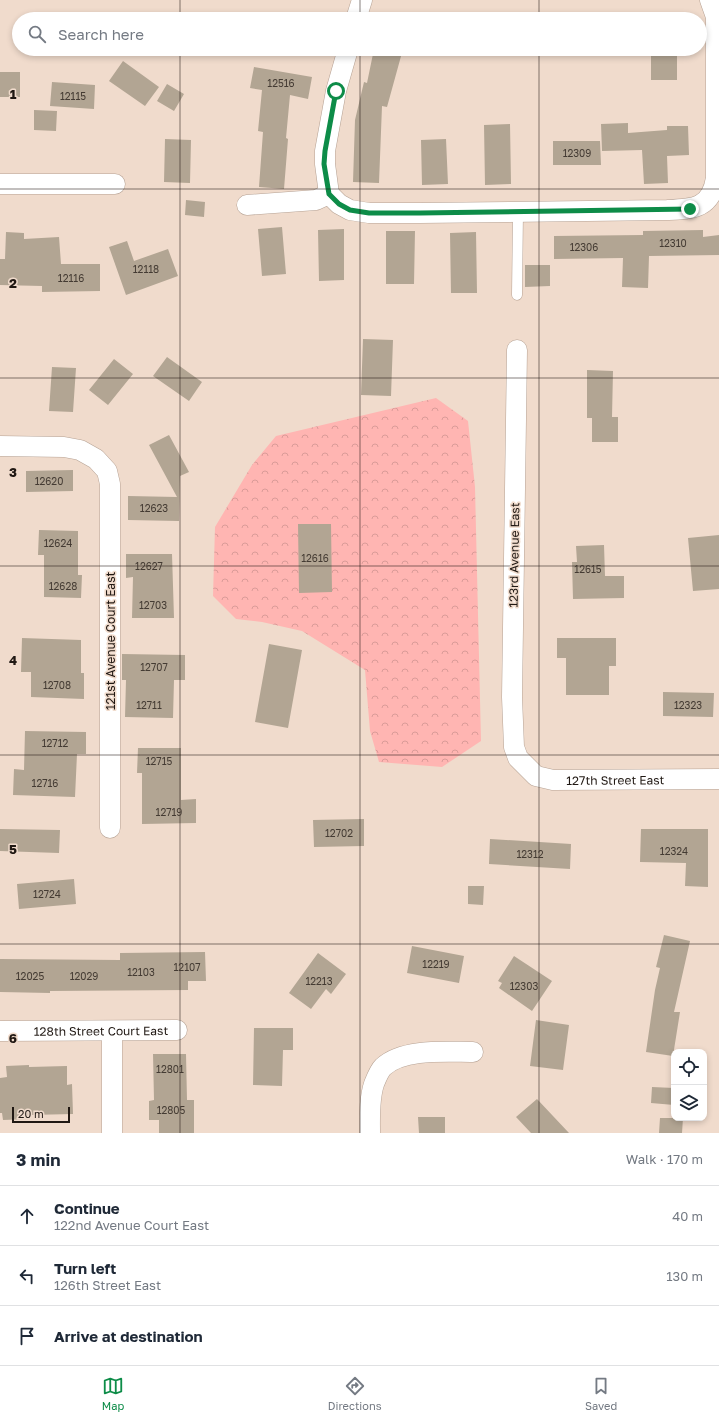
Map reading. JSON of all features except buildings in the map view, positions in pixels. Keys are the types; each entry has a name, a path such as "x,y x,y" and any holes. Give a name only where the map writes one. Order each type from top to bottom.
{"street":[{"path":"358,12 362,0"},
{"path":"346,56 336,91 324,164 329,194 339,204 350,210 369,213 690,209 699,206 709,198 715,187 716,178 716,17 710,0"},
{"path":"0,184 115,184"},
{"path":"247,205 311,201 329,194"},
{"name":"123rd Avenue East","path":"517,350 512,697 514,747 518,758"},
{"name":"121st Avenue Court East","path":"0,446 64,447 80,450 96,459 107,471 110,484 110,828"},
{"name":"127th Street East","path":"518,758 536,776 553,780 719,779"},
{"name":"128th Street Court East","path":"0,1031 177,1030"},
{"path":"112,1031 112,1133"},
{"path":"370,1133 371,1100 374,1084 382,1068 397,1058 424,1052 473,1052"}],"lane":[{"path":"517,295 518,212"}],"green space":[{"path":"436,398 468,421 475,487 481,741 442,767 379,762 370,731 365,670 302,631 262,622 236,619 213,596 215,527 252,465 276,436"}],"route":[{"path":"336,91 324,164 329,194 339,204 350,210 369,213 420,213 690,209"}]}
